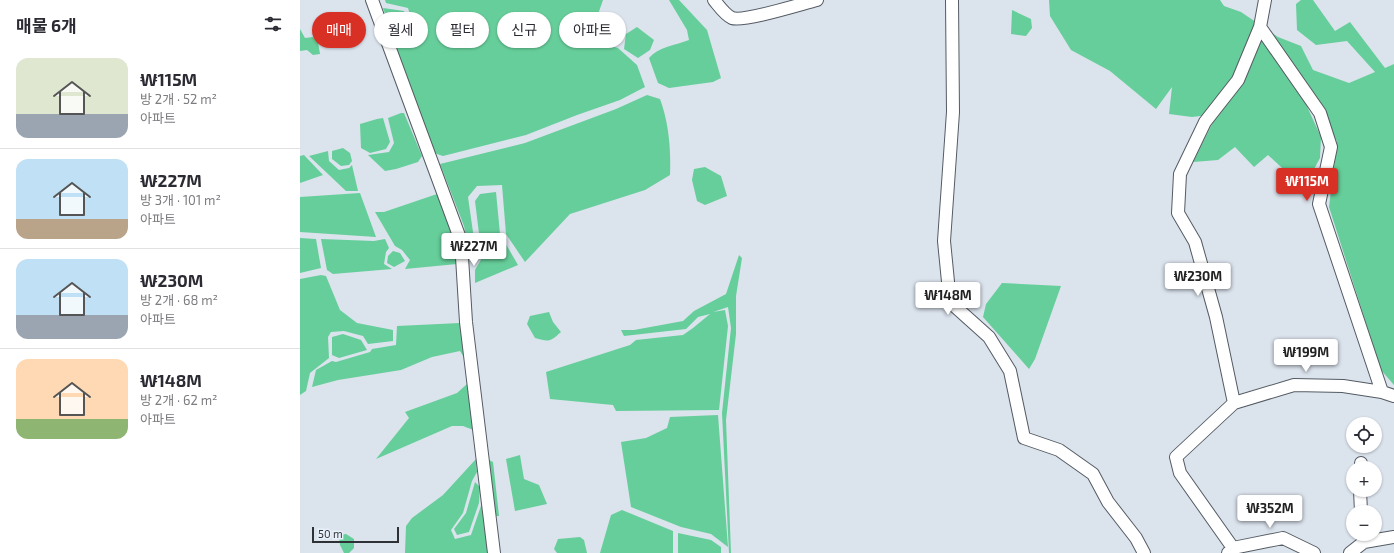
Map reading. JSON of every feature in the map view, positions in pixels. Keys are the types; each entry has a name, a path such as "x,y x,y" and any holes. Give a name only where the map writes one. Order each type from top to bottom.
{"street":[{"path":"372,0 461,241 466,322 494,553"},
{"path":"714,0 731,18 745,18 817,0"},
{"path":"952,0 953,112 944,241 950,302 989,337 1010,371 1024,438 1060,450 1093,474 1108,502 1136,538 1144,553"},
{"path":"1234,403 1216,317 1195,242 1178,213 1180,174 1205,122 1238,80 1260,27 1265,0"},
{"path":"1260,27 1320,114 1331,147 1319,204 1382,392"},
{"path":"1314,553 1283,538 1231,551 1180,473 1176,457 1234,403 1294,385 1344,386 1382,392 1394,396"},
{"path":"1382,537 1394,537"},
{"path":"1350,553 1361,541"}],"green space":[{"path":"385,0 603,0 599,12 559,12 559,48 618,48 637,65 645,87 620,100 526,135 443,156 434,153 395,48 428,48 428,12 409,12 408,8 386,3"},
{"path":"669,0 679,0 707,30 721,78 713,82 669,88 658,83 649,58 657,51 689,40 687,30"},
{"path":"1049,0 1220,0 1224,6 1241,12 1278,37 1301,46 1313,70 1349,83 1375,72 1347,41 1316,45 1297,30 1296,4 1301,0 1313,0 1335,31 1350,22 1385,68 1394,64 1394,385 1381,370 1329,207 1337,142 1321,106 1306,88 1305,102 1321,137 1320,158 1313,171 1294,179 1268,155 1254,167 1235,147 1218,160 1193,162 1217,114 1192,117 1169,114 1172,87 1156,109 1110,71 1071,50 1050,16"},
{"path":"383,8 404,12 384,12"},
{"path":"1012,10 1031,19 1032,28 1026,36 1011,34"},
{"path":"637,27 654,40 650,50 638,58 624,49 626,48 626,34"},
{"path":"300,29 305,38 312,37 312,48 319,48 320,54 313,55 307,50 300,51"},
{"path":"647,95 660,99 666,117 669,137 670,175 645,190 570,214 525,262 506,234 502,185 477,186 468,197 476,253 471,263 464,226 440,164 525,143 616,109"},
{"path":"404,113 422,156 418,162 385,171 368,155 389,152 394,143 388,118"},
{"path":"383,118 390,142 386,149 370,153 361,148 360,124"},
{"path":"343,148 350,153 352,161 349,165 341,166 332,159 332,151"},
{"path":"328,151 329,161 339,170 349,168 352,165 358,191 346,191 309,156"},
{"path":"304,155 323,175 300,183 300,156"},
{"path":"705,167 721,176 727,196 705,205 697,201 692,180 694,169"},
{"path":"496,192 500,234 518,265 475,283 475,270 482,258 475,201 480,194"},
{"path":"360,193 376,237 300,232 300,197"},
{"path":"437,194 456,243 457,264 405,269 410,260 402,250 395,246 375,212 384,212"},
{"path":"300,238 316,239 321,268 300,273"},
{"path":"321,239 374,241 385,239 389,248 386,252 384,264 392,269 333,274 327,270"},
{"path":"393,251 400,253 405,261 394,267 387,263 388,256"},
{"path":"739,255 742,258 736,296 736,334 726,420 731,553 729,553 722,413 731,328 728,307 713,312 725,310 728,326 719,410 616,411 613,405 550,399 546,372 630,345 636,340 683,335 710,314 698,317 686,329 624,336 621,330 634,330 683,321 694,311 726,294"},
{"path":"321,275 326,276 340,310 357,323 393,330 393,341 368,344 363,336 344,331 331,332 328,337 329,358 310,373 306,391 300,395 300,279"},
{"path":"1002,283 1061,286 1035,359 1029,369 983,317 986,304"},
{"path":"549,312 553,322 561,332 549,340 535,338 527,324 530,316"},
{"path":"460,323 465,359 460,351 432,357 401,370 338,380 312,387 316,370 332,361 336,362 370,352 372,349 396,345 397,326"},
{"path":"343,334 361,340 367,350 339,358 332,355 332,337"},
{"path":"466,367 476,431 463,426 452,426 376,459 409,418 405,412 457,393 467,384"},
{"path":"718,415 728,547 711,534 681,527 631,507 621,442 646,438 667,428 670,417"},
{"path":"520,455 524,479 539,485 547,504 515,511 506,459"},
{"path":"476,459 477,472 472,481 463,513 451,530 455,539 471,535 482,503 483,483 489,553 405,553 406,526 412,518 443,495"},
{"path":"489,460 493,462 499,516 495,516"},
{"path":"475,482 480,487 479,503 469,532 457,535 454,529 466,513"},
{"path":"622,510 673,531 673,553 600,553 611,515"},
{"path":"678,533 711,540 721,547 721,553 678,553"},
{"path":"346,534 354,539 354,548 349,553 344,553 340,545 339,535"},
{"path":"580,537 584,540 587,553 557,553 554,549 558,539"}]}
